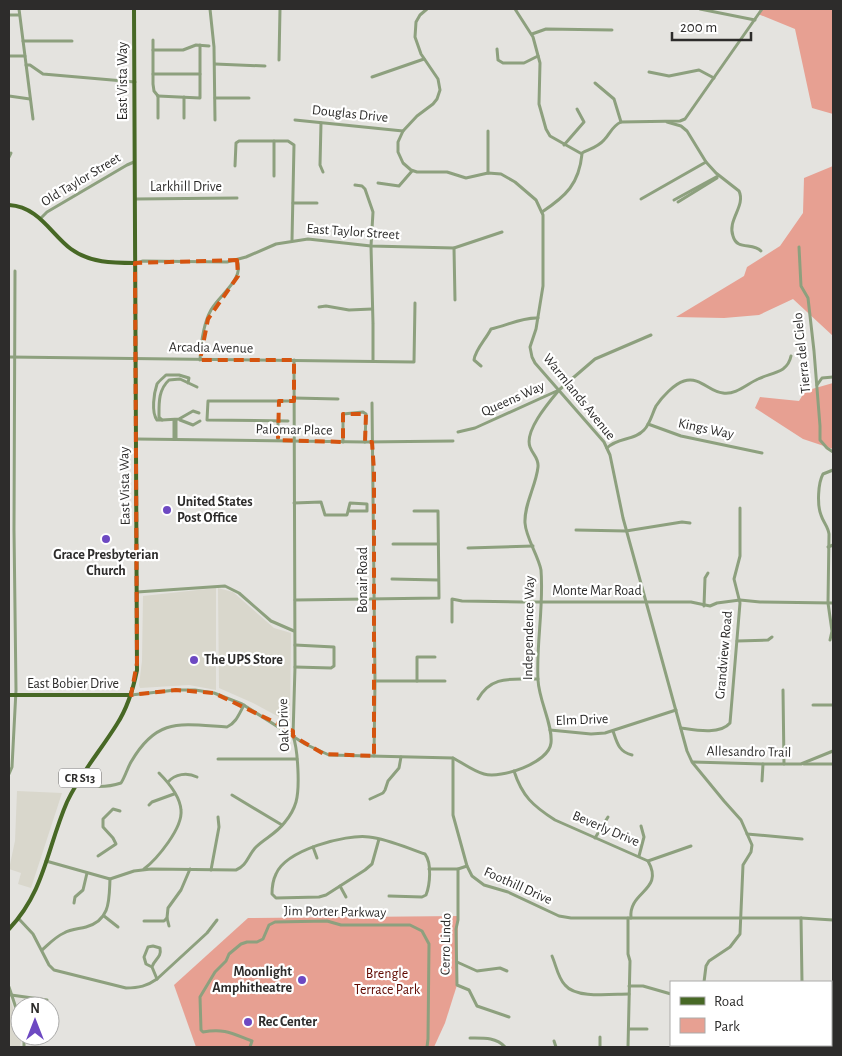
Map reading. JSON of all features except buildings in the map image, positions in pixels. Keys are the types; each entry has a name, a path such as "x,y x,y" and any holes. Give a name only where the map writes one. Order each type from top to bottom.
{"main road":[{"name":"East Vista Way","path":"9,930 19,919 38,887 67,802 117,724 131,695 137,663 134,359 134,9"},
{"path":"9,205 24,209 41,218 72,250 88,258 104,262 135,263"},
{"name":"East Bobier Drive","path":"9,695 131,695"}],"street":[{"path":"19,9 33,119"},
{"path":"210,9 211,26 214,36 215,120"},
{"path":"279,60 280,9"},
{"path":"427,9 420,15 415,26 415,41 424,59 438,79 440,86 437,99 403,131 398,142 398,152 403,163 412,170 421,173 447,172 466,178 488,173 501,174 515,182 536,200 542,212 560,200 571,187 581,166 582,153"},
{"path":"515,9 532,34 540,63 540,111 550,136 582,153"},
{"path":"700,9 755,20"},
{"path":"582,153 598,146 614,127 621,122 680,121 685,119 762,9"},
{"path":"9,15 19,15"},
{"path":"532,34 546,29 612,30"},
{"path":"153,40 154,91 158,96 158,118"},
{"path":"23,41 72,41"},
{"path":"153,50 183,50 200,45 209,46"},
{"path":"158,96 200,98 200,45"},
{"path":"496,49 498,60 502,63 524,63 538,56"},
{"path":"9,56 25,56"},
{"path":"372,77 424,59"},
{"path":"215,64 265,66"},
{"path":"26,65 30,65 43,74 134,82"},
{"path":"649,72 669,76 699,70 714,78"},
{"path":"153,74 200,74"},
{"path":"594,83 614,99 621,122"},
{"path":"9,96 30,99"},
{"path":"184,98 184,118"},
{"path":"215,98 249,98"},
{"path":"564,144 584,122 577,109"},
{"name":"Douglas Drive","path":"295,120 403,131"},
{"path":"664,121 681,126 687,130 706,162 719,176 736,188 740,194 741,203 732,229 732,235 735,241 742,246 756,247 762,251"},
{"path":"322,123 320,165 323,172"},
{"path":"488,131 488,173"},
{"path":"235,166 236,143 239,141 288,141 294,145 292,240"},
{"path":"274,141 274,176"},
{"name":"Old Taylor Street","path":"41,218 56,206 134,162"},
{"path":"641,199 706,162"},
{"path":"378,183 399,186 412,170"},
{"path":"676,201 719,176"},
{"path":"355,185 362,186 365,189 373,212 371,246 373,361"},
{"name":"Larkhill Drive","path":"135,199 237,198"},
{"path":"293,203 317,203"},
{"name":"Warmlands Avenue","path":"542,212 543,286 536,328 530,347 532,357 535,363 593,429 607,448 626,531 692,762 741,820 752,845 751,852 743,866 741,930 737,939 706,966 704,981"},
{"name":"East Taylor Street","path":"135,263 238,260 276,244 292,240 322,239 371,246 454,248 502,232"},
{"name":"Tierra del Cielo","path":"799,247 801,286 808,298 820,440 822,444 833,452"},
{"path":"454,248 455,300"},
{"path":"200,360 201,342 208,319 216,302 238,276 240,268 238,260"},
{"path":"9,774 16,695 15,271"},
{"name":"Arcadia Avenue","path":"9,357 414,362 415,302"},
{"path":"319,306 349,310 372,309"},
{"path":"480,366 474,360 474,354 486,339 490,329 502,327 530,317 538,318"},
{"name":"Queens Way","path":"458,432 475,428 559,390 595,359 651,335"},
{"path":"607,448 619,440 637,436 645,429 656,406 678,384 684,381 696,380 722,393 732,393 758,379 781,370 792,356"},
{"name":"Oak Drive","path":"46,862 110,878 143,870 236,870 241,868 255,848 275,833 293,810 296,801 297,760 296,742 293,736 295,667 294,360"},
{"path":"197,387 188,383 189,378 179,375 166,375 158,383 154,399 154,416 157,420 176,420 193,424 200,421"},
{"path":"817,388 822,378 833,377"},
{"path":"9,386 16,387"},
{"name":"Independence Way","path":"550,730 541,700 538,679 541,570 525,525 525,513 539,461 529,440 541,412 559,390"},
{"path":"288,421 208,420 208,401 338,399"},
{"name":"Bonair Road","path":"372,402 374,756"},
{"path":"176,420 192,412 199,414"},
{"path":"343,442 345,412 363,412 366,414 365,442"},
{"path":"175,439 176,420"},
{"path":"278,421 278,440"},
{"name":"Kings Way","path":"648,424 681,436 762,453"},
{"name":"Palomar Place","path":"136,439 343,442 453,441"},
{"path":"9,462 16,462"},
{"path":"830,640 832,631 828,603 828,528 820,514 820,484 823,474 833,470"},
{"path":"294,502 321,502 325,515 347,515 350,503 367,504 367,511 349,511"},
{"name":"Grandview Road","path":"681,728 718,730 725,728 730,723 740,600 734,579 740,556 740,508"},
{"path":"295,600 439,598 438,511 414,511"},
{"path":"576,530 626,531 690,522"},
{"path":"393,544 438,544"},
{"path":"828,547 833,545"},
{"path":"468,548 533,546"},
{"path":"704,606 705,578 708,573"},
{"path":"392,579 438,580"},
{"path":"137,592 225,586 240,593 271,621 294,632"},
{"name":"Monte Mar Road","path":"452,622 452,599 462,601 541,602 691,602 704,606 740,600 833,603"},
{"path":"737,640 768,640 772,637"},
{"path":"295,645 334,647 334,666 331,668 295,667"},
{"path":"417,681 417,657 435,657"},
{"path":"478,699 485,687 500,680 538,679"},
{"path":"375,681 445,682"},
{"path":"131,695 166,690 195,690 214,693 244,705 324,754 336,756 453,758"},
{"path":"783,690 784,764"},
{"path":"79,781 84,785 92,787 121,783 131,761 149,736 160,729 185,725 227,727 236,719 244,705"},
{"path":"813,705 833,705"},
{"name":"Elm Drive","path":"453,758 483,774 499,774 514,771 541,759 548,752 551,744 550,730 596,734 613,731 676,710"},
{"path":"279,726 287,729 293,726"},
{"path":"613,731 619,747 625,753 632,755"},
{"name":"Allesandro Trail","path":"692,762 801,764 833,751"},
{"path":"370,798 383,793 388,781 399,768 401,758"},
{"name":"Foothill Drive","path":"453,758 453,815 467,866 472,876 478,882 508,892 559,916 571,918 801,918 833,920"},
{"path":"218,759 297,760"},
{"path":"762,781 763,764"},
{"path":"801,764 833,764"},
{"name":"Beverly Drive","path":"514,771 524,794 543,812 555,820 648,861 652,871 652,882 633,903 630,918 628,1047"},
{"path":"143,870 160,854 170,841 181,814 181,808 168,782 159,773"},
{"path":"168,782 170,779 184,774 192,774 197,777"},
{"path":"149,805 152,802 174,794"},
{"path":"232,795 250,804 282,825"},
{"path":"98,856 116,844 103,827 103,819 113,809 120,811"},
{"path":"211,870 219,827 218,817"},
{"path":"595,838 608,817"},
{"path":"639,856 644,837 641,826"},
{"path":"747,834 802,839"},
{"path":"380,839 372,864 340,886 319,897 276,898 272,894 276,874 292,858 313,847 358,836 380,839 425,854 428,858 429,869 426,895 422,897 389,896"},
{"path":"648,861 691,846"},
{"path":"313,847 318,858"},
{"path":"429,869 458,869 467,866"},
{"path":"169,926 167,918 168,908 180,890 190,869"},
{"name":"Cerro Lindo","path":"458,869 457,984 469,990 477,1006 509,1017"},
{"path":"74,903 75,897 83,890 87,872"},
{"path":"42,950 64,933 96,923 104,916 109,904 110,878"},
{"path":"340,886 346,897"},
{"path":"104,916 118,927"},
{"path":"144,921 164,921 167,918"},
{"path":"801,918 802,981"},
{"path":"19,919 33,934 49,965 56,970 126,988 138,988 150,984 157,979 207,933 217,920"},
{"name":"Jim Porter Parkway","path":"250,1047 252,1042 237,1034 220,1030 203,1032 201,1030 200,997 215,972 226,961 229,954 241,944 257,942 263,939 270,925 275,922 327,920 346,925 410,925 422,931 429,944 427,1047"},
{"path":"152,967 160,956 161,950 153,946 148,947 144,957 146,964 152,967 157,979"},
{"path":"552,956 562,982 575,993 629,994"},
{"path":"457,962 477,971 500,968 507,971"},
{"path":"629,986 643,986 670,994"},
{"path":"9,987 11,995 18,996"},
{"path":"629,1029 647,1029"},
{"path":"600,1037 600,1047"},
{"path":"470,1038 490,1039 497,1041 505,1047"},
{"path":"554,1041 556,1047"}],"highlighted area":[{"path":"237,260 238,276 208,319 200,360 294,360 294,401 279,401 278,440 343,442 343,414 366,414 365,442 372,442 374,471 374,756 324,754 293,736 293,731 214,693 176,690 131,695 137,663 135,263"}],"shaded area":[{"path":"216,588 216,690 189,685 140,688 143,596"},
{"path":"218,588 233,592 274,628 291,633 290,723 253,703 219,688"},
{"path":"17,791 62,793 31,888 18,884 21,873 9,869 15,841"},
{"path":"9,996 10,1046 20,1046 9,1047"}],"green space":[{"path":"762,9 833,9 833,114 812,108 795,29 758,14"},
{"path":"833,166 833,336 793,299 759,315 724,318 676,317 744,276 747,267 780,246 803,213 804,178"},
{"path":"833,383 833,449 803,439 755,408 760,397 799,401 805,391"},
{"name":"Brengle Terrace Park","path":"458,916 457,985 445,1023 434,1047 196,1047 174,985 248,918"}],"place":[{"name":"United States Post Office","path":"167,510"},
{"name":"Grace Presbyterian Church","path":"106,539"},
{"name":"The UPS Store","path":"194,660"},
{"name":"Moonlight Amphitheatre","path":"302,980"},
{"name":"Rec Center","path":"248,1022"}]}
